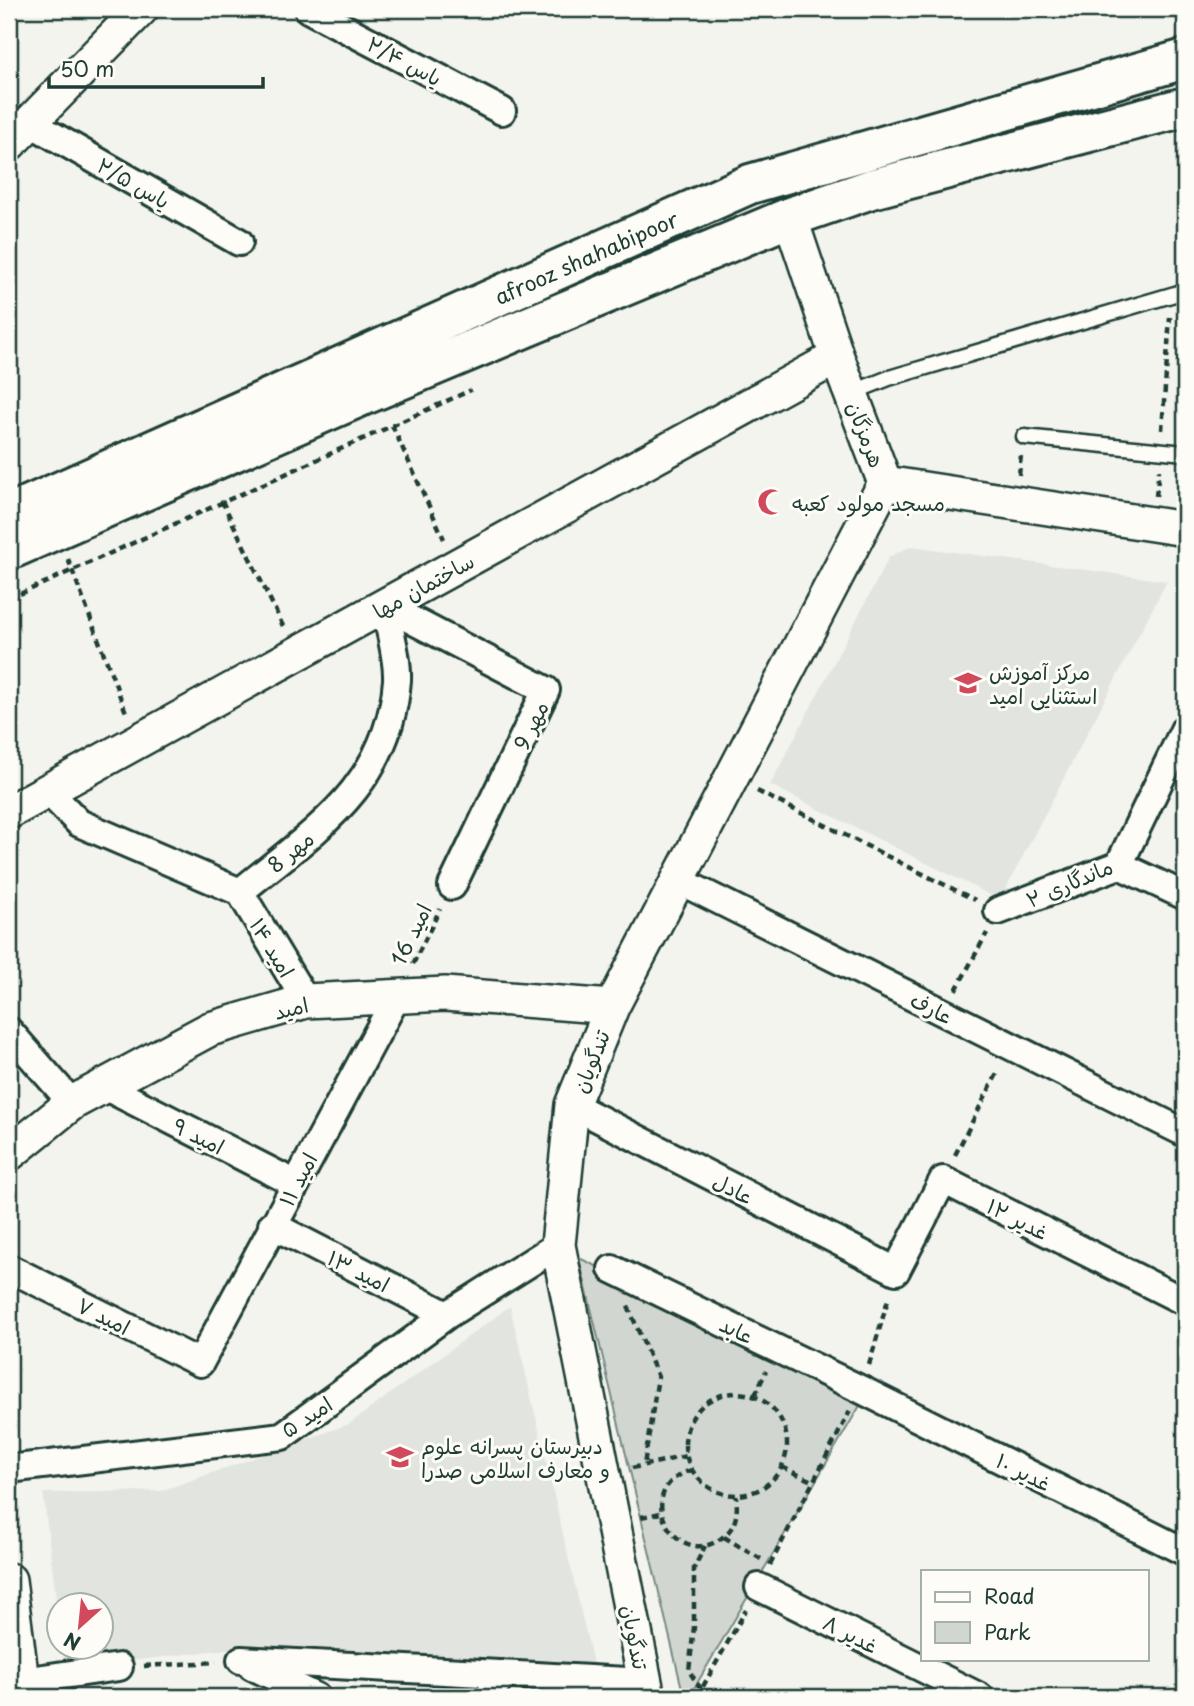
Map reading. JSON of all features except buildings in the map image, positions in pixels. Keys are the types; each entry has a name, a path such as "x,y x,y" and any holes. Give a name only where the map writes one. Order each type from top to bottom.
{"main road":[{"name":"afrooz shahabipoor","path":"9,550 57,529 750,184 1185,59"},
{"name":"afrooz shahabipoor","path":"9,514 352,381 790,217 871,189 1185,107"}],"street":[{"path":"19,133 141,9"},
{"name":"یاس ۲/۴","path":"308,9 502,111"},
{"name":"یاس ۲/۵","path":"19,133 239,242"},
{"name":"هرمزگان","path":"790,217 837,357 885,483 1169,527"},
{"name":"ساختمان مها","path":"9,812 837,357"},
{"name":"تندگویان","path":"647,1690 558,1245 572,1105 612,1007 885,483"},
{"name":"مهر 9","path":"385,606 547,690 452,886"},
{"name":"مهر 8","path":"240,892 342,809 382,748 391,717 397,677 385,606"},
{"name":"ماندگاری ۲","path":"998,911 1119,864 1185,728"},
{"path":"48,791 79,823 240,892"},
{"path":"1119,864 1185,896"},
{"name":"عارف","path":"678,880 1185,1133"},
{"name":"امید ۱۴","path":"240,892 306,1001"},
{"name":"امید","path":"9,1154 72,1103 210,1029 306,1001 444,994 612,1007"},
{"name":"امید ۱۱","path":"200,1363 294,1183 397,996"},
{"path":"9,1031 72,1103"},
{"name":"امید ۹","path":"104,1086 294,1183"},
{"name":"عادل","path":"572,1105 896,1271"},
{"path":"896,1271 943,1180"},
{"name":"غدیر ۱۲","path":"943,1180 1185,1302"},
{"name":"امید ۱۳","path":"272,1225 447,1315"},
{"name":"امید ۵","path":"9,1469 282,1436 447,1315 558,1245"},
{"name":"امید ۷","path":"9,1268 200,1363"},
{"name":"عابد","path":"612,1269 862,1390"},
{"name":"غدیر ۱۰","path":"862,1390 1185,1552"},
{"name":"غدیر ۸","path":"765,1576 980,1697"},
{"path":"9,1580 19,1675 118,1667"},
{"path":"241,1660 503,1674 647,1690"},
{"path":"241,1660 316,1697"},
{"path":"488,1697 503,1674"}],"lane":[{"path":"851,393 889,378 1178,293"},
{"path":"1024,437 1185,453"}],"path":[{"path":"1169,527 1161,450 1178,293"},
{"path":"9,599 478,386"},
{"path":"393,425 457,566"},
{"path":"222,501 296,655"},
{"path":"57,529 137,742"},
{"path":"731,778 998,911 944,1013"},
{"name":"امید 16","path":"397,996 452,886"},
{"path":"943,1180 1010,1047"},
{"path":"612,1269 658,1377 644,1465"},
{"path":"696,1697 765,1576 862,1390 896,1271"},
{"path":"729,1393 746,1394 762,1400 775,1410 784,1425 788,1441 782,1467 767,1486 752,1494 736,1496 718,1493 704,1484 692,1470 686,1456 687,1431 699,1409 712,1398 729,1393"},
{"path":"604,1474 686,1456"},
{"path":"782,1467 814,1482"},
{"path":"692,1470 670,1483 662,1500 661,1513 664,1522 677,1538 695,1546 706,1545 724,1536 736,1518 736,1496"},
{"path":"724,1536 765,1576"},
{"path":"701,1689 689,1671 694,1627 694,1568 706,1545"},
{"path":"118,1667 241,1660"}],"shaded area":[{"name":"مرکز آموزش استثنایی امید","path":"911,546 1167,581 1000,900 770,785 889,557"},
{"name":"دبیرستان پسرانه علوم و معارف اسلامی صدرا","path":"510,1306 594,1667 236,1648 65,1669 64,1660 116,1660 116,1590 55,1590 43,1493 161,1491 349,1424"}],"green space":[{"path":"579,1258 868,1392 689,1697 684,1697"}],"place":[{"name":"مسجد مولود کعبه","path":"771,502"},
{"name":"مرکز آموزش استثنایی امید","path":"968,683"},
{"name":"دبیرستان پسرانه علوم و معارف اسلامی صدرا","path":"400,1457"}]}
